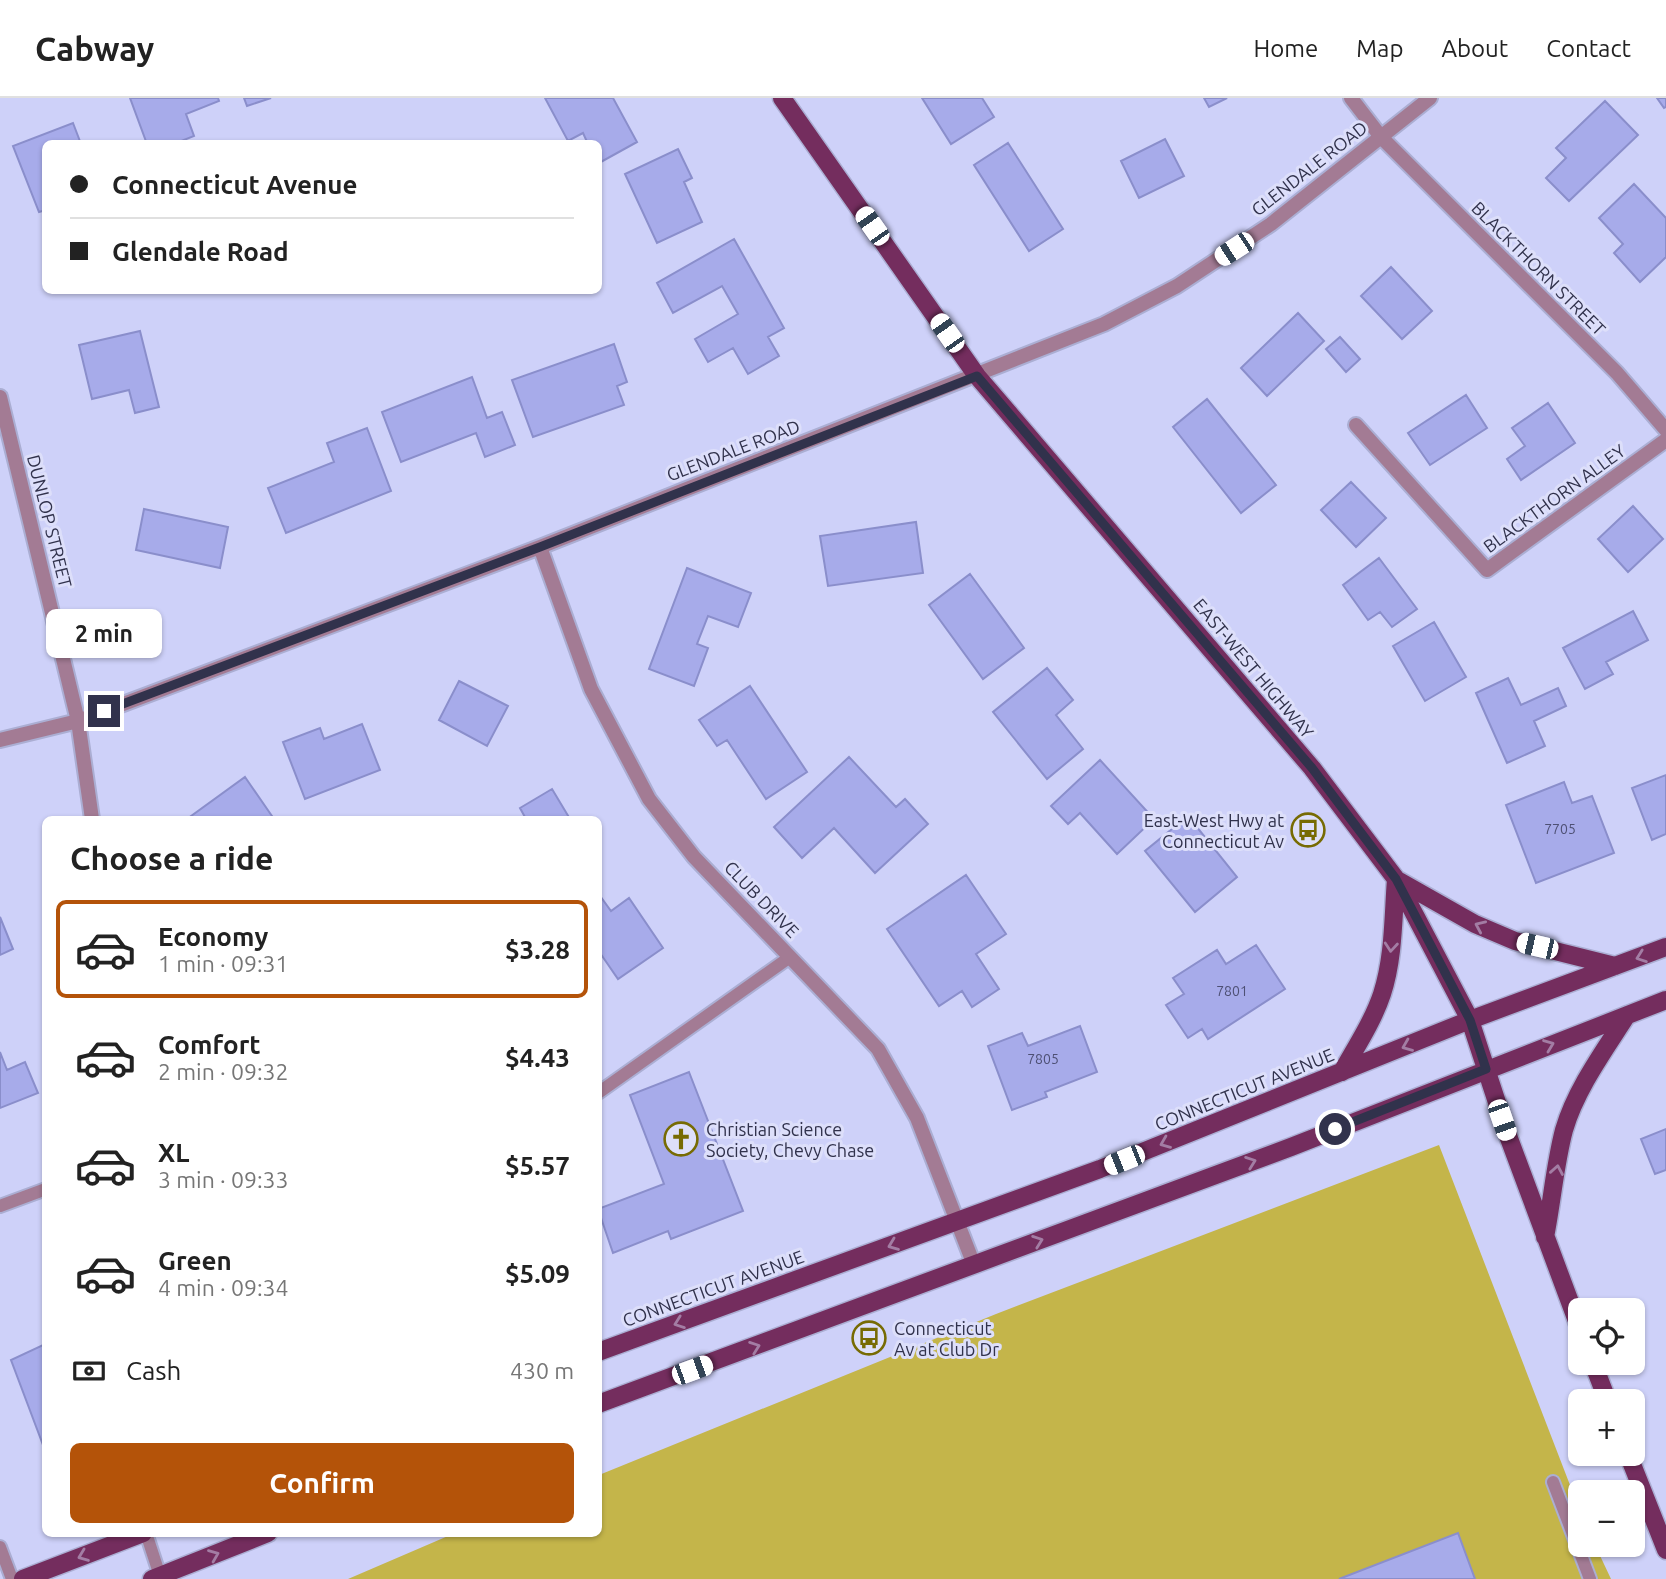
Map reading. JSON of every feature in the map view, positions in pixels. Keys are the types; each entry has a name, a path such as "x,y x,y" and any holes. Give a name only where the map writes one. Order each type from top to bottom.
{"main road":[{"name":"EAST-WEST HIGHWAY","path":"782,98 977,376 1312,768 1396,879 1470,1020 1507,1133 1568,1298"},
{"path":"1342,1072 1368,1026 1382,994 1391,957 1396,879 1475,924 1516,941 1616,966"},
{"name":"CONNECTICUT AVENUE","path":"602,1349 1100,1169 1470,1020 1666,947"},
{"path":"602,1403 1291,1147 1666,1000"},
{"path":"1545,1237 1564,1130 1588,1080 1627,1015"},
{"path":"1633,1466 1666,1550"},
{"path":"23,1579 133,1537"},
{"path":"156,1578 258,1537"}],"street":[{"name":"BLACKTHORN STREET","path":"1351,98 1381,136 1617,373 1666,430"},
{"name":"GLENDALE ROAD","path":"0,740 78,721 540,547 1104,324 1177,286 1271,224 1430,98"},
{"name":"DUNLOP STREET","path":"0,397 78,721 92,816"},
{"name":"BLACKTHORN ALLEY","path":"1356,425 1487,570 1666,440"},
{"name":"CLUB DRIVE","path":"540,547 591,689 649,799 694,857 878,1049 917,1118 974,1265"}],"lane":[{"path":"602,1090 790,957"},
{"path":"0,1206 42,1190"},
{"path":"1553,1482 1590,1579"},
{"path":"145,1537 156,1578"},
{"path":"0,1547 12,1579"}],"shaded area":[{"path":"1439,1145 1568,1480 1568,1557 1601,1557 1611,1579 348,1579 446,1537 602,1537 602,1474 996,1314"}],"building":[{"path":"130,98 218,98 219,101 186,114 194,136 184,140 146,140"},
{"path":"244,98 271,98 247,106"},
{"path":"545,98 613,98 637,142 602,161 602,140 586,140 583,133 567,140"},
{"path":"922,98 982,98 994,117 951,144"},
{"path":"1204,98 1227,98 1209,107"},
{"path":"1657,98 1666,98 1666,107 1664,108"},
{"path":"1605,101 1638,135 1569,201 1546,178 1566,158 1556,148"},
{"path":"73,123 79,140 42,140 42,211 39,212 13,146"},
{"path":"1165,139 1184,176 1139,198 1121,161"},
{"path":"1008,143 1063,229 1029,251 974,165"},
{"path":"678,149 692,178 684,182 702,222 657,243 625,174"},
{"path":"1634,184 1666,218 1666,257 1640,282 1614,253 1623,244 1599,218"},
{"path":"734,239 784,328 768,337 779,356 748,374 733,348 708,362 695,339 738,314 722,286 673,313 657,283"},
{"path":"1391,267 1432,311 1402,339 1361,296"},
{"path":"1298,313 1324,341 1267,396 1241,368"},
{"path":"140,331 159,407 135,413 129,390 92,399 79,345"},
{"path":"1340,337 1360,359 1346,372 1326,349"},
{"path":"614,344 627,382 617,386 624,405 533,437 512,380"},
{"path":"472,377 487,418 502,412 515,445 485,457 476,433 401,462 382,412"},
{"path":"1466,395 1487,428 1430,465 1408,433"},
{"path":"1207,399 1276,485 1241,513 1173,427"},
{"path":"1548,403 1575,443 1521,480 1507,459 1525,446 1512,428"},
{"path":"367,428 391,491 286,533 268,488 334,462 327,443"},
{"path":"1351,482 1386,518 1356,547 1321,510"},
{"path":"1633,506 1663,539 1628,572 1598,539"},
{"path":"144,509 228,527 220,568 136,550"},
{"path":"916,522 923,573 828,586 820,536"},
{"path":"1379,558 1417,609 1392,627 1380,612 1368,620 1343,585"},
{"path":"687,568 751,593 738,627 708,616 697,644 708,648 694,686 649,669"},
{"path":"970,574 1024,648 983,679 929,605"},
{"path":"1633,611 1648,640 1606,662 1613,674 1585,689 1563,648"},
{"path":"1434,622 1466,677 1425,701 1393,646"},
{"path":"1047,668 1073,700 1056,715 1083,749 1047,779 993,712"},
{"path":"1508,678 1521,705 1558,688 1566,706 1534,721 1545,746 1507,763 1476,693"},
{"path":"459,681 508,706 487,746 439,720"},
{"path":"750,686 807,772 766,799 727,740 717,746 699,720"},
{"path":"362,724 380,770 305,799 283,742 320,728 324,739"},
{"path":"849,757 896,807 905,799 928,824 875,873 834,828 802,858 774,827"},
{"path":"1100,760 1154,819 1117,854 1080,813 1068,824 1051,806"},
{"path":"1666,775 1666,834 1652,840 1632,788"},
{"path":"245,777 272,816 191,816"},
{"path":"1564,782 1572,803 1592,796 1614,853 1536,883 1506,805"},
{"path":"552,789 568,816 524,816 520,808"},
{"path":"1188,816 1237,877 1195,912 1145,851"},
{"path":"966,875 1006,934 976,954 999,989 972,1007 962,991 939,1006 887,929"},
{"path":"629,898 663,948 618,979 602,956 602,899 611,911"},
{"path":"0,917 13,949 0,955"},
{"path":"1256,945 1285,989 1208,1039 1202,1029 1188,1038 1166,1005 1184,994 1173,978 1217,950 1226,964"},
{"path":"1080,1026 1097,1072 1045,1092 1047,1097 1012,1110 988,1046 1022,1033 1028,1046"},
{"path":"0,1052 7,1070 25,1062 38,1093 0,1108"},
{"name":"Christian Science Society, Chevy Chase","path":"689,1072 743,1211 671,1239 668,1231 613,1253 602,1221 602,1207 664,1184 630,1095"},
{"path":"1666,1129 1666,1170 1655,1174 1641,1139"},
{"path":"42,1345 42,1442 11,1360"},
{"path":"1458,1533 1475,1579 1339,1579"}],"place":[{"name":"East-West Hwy at Connecticut Av","path":"1308,830"},
{"name":"Christian Science Society, Chevy Chase","path":"681,1139"},
{"name":"Connecticut Av at Club Dr","path":"869,1338"}],"route":[{"path":"104,711 540,547 977,376 1312,768 1396,879 1470,1020 1486,1069 1335,1129"}]}
